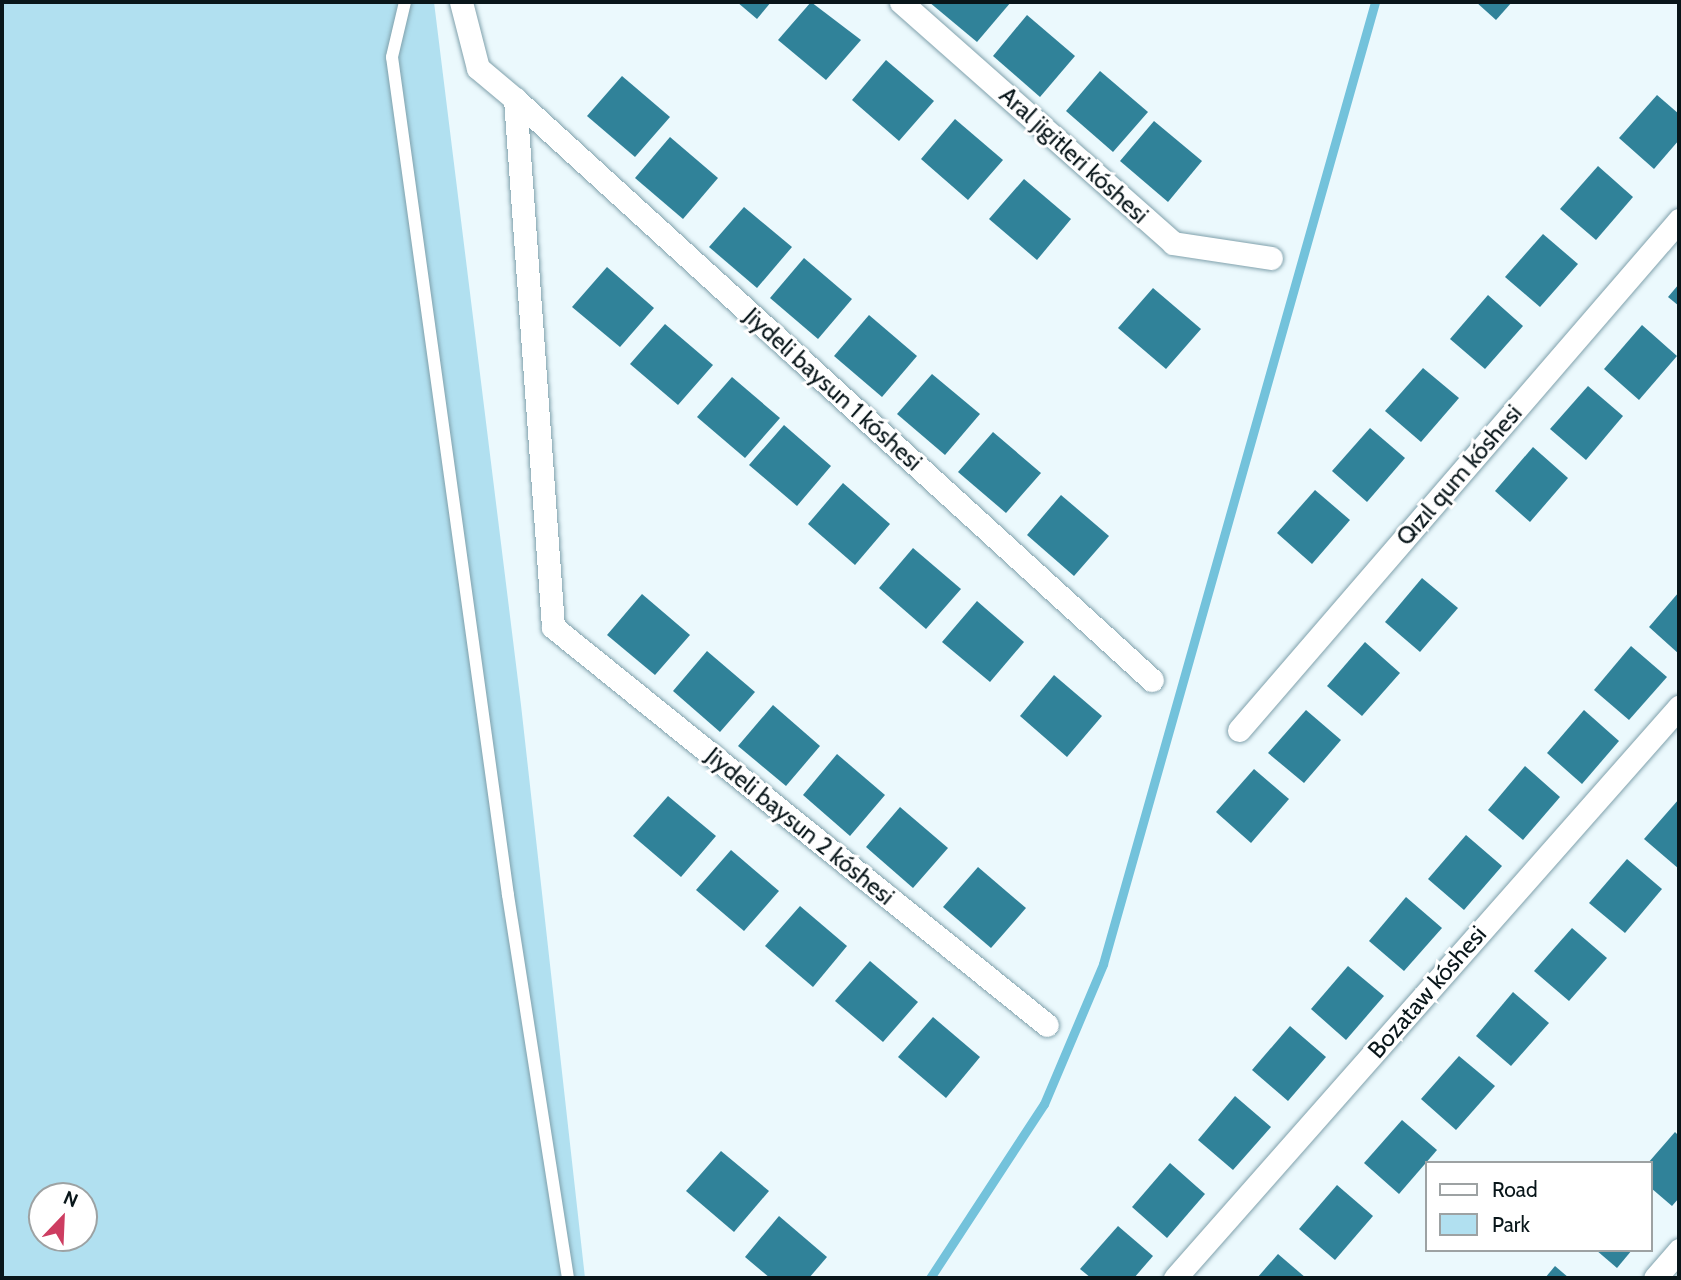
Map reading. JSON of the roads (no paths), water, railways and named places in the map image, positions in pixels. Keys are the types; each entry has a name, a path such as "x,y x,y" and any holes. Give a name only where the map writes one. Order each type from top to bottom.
{"street":[{"name":"Jiydeli baysun 1 kóshesi","path":"461,2 478,68 1152,680"},
{"name":"Aral jigitleri kóshesi","path":"901,2 1173,243 1271,258"},
{"name":"Jiydeli baysun 2 kóshesi","path":"514,99 553,627 1047,1025"},
{"name":"Qızıl qum kóshesi","path":"1239,730 1679,220"},
{"name":"Bozataw kóshesi","path":"1175,1278 1679,707"},
{"path":"1655,1278 1679,1250"}],"lane":[{"path":"405,2 392,57 508,895 568,1278"}],"waterway":[{"path":"930,1278 1044,1104 1103,964 1375,2"}]}
